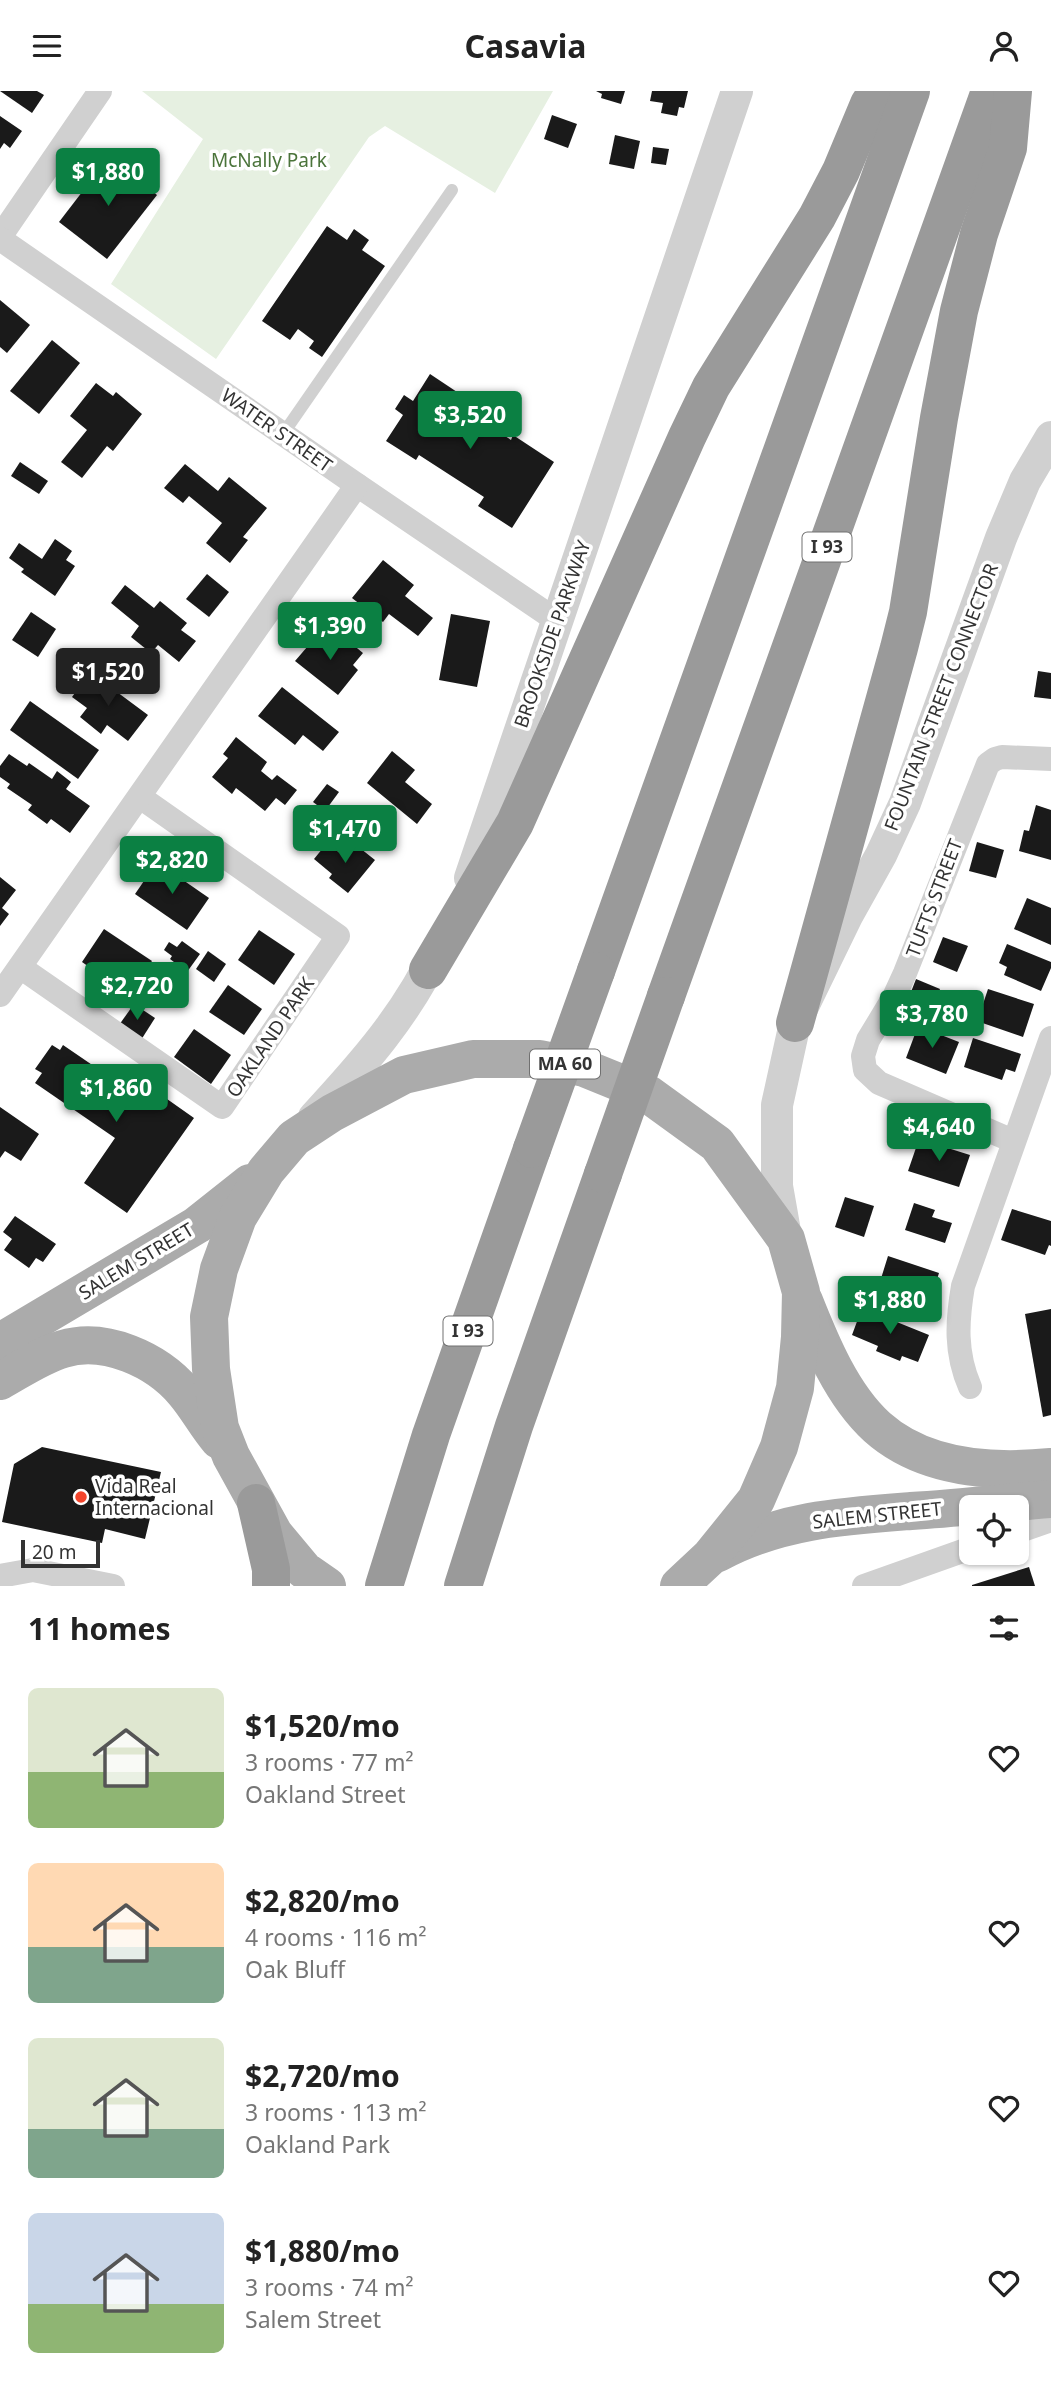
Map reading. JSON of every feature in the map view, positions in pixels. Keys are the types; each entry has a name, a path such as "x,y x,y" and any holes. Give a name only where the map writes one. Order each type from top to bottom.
{"highway":[{"name":"I 93","path":"463,1586 529,1382 666,996 1001,95"},
{"path":"795,1023 908,612 957,324 979,234 1008,148 1001,95"},
{"name":"I 93","path":"384,1586 431,1435 596,971 891,97"},
{"path":"428,970 515,823 711,387 817,217 841,171 891,97"},
{"path":"256,1503 271,1569 271,1586"}],"main road":[{"name":"MA 60","path":"266,1171 294,1138 332,1113 404,1075 473,1059 540,1059 584,1068 648,1094 705,1135 726,1156 786,1239 801,1292 814,1325 853,1398 877,1426 908,1449 947,1464 1019,1469 1051,1467"},
{"name":"SALEM STREET","path":"0,1342 198,1225 266,1171"},
{"path":"266,1171 238,1217 219,1269 209,1317 211,1369 220,1428 231,1456 256,1503 290,1556 327,1586"},
{"path":"679,1586 710,1557 756,1500 779,1447 795,1388 801,1292"},
{"path":"0,1381 63,1349 89,1346 127,1353 154,1366 175,1383 231,1456"},
{"name":"SALEM STREET","path":"710,1557 747,1538 814,1520 853,1515 1050,1519"}],"street":[{"path":"0,238 100,91"},
{"name":"BROOKSIDE PARKWAY","path":"294,1138 366,1061 407,1006 428,970 468,883 737,91"},
{"name":"WATER STREET","path":"0,238 556,620"},
{"name":"FOUNTAIN STREET CONNECTOR","path":"786,1239 777,1186 777,1118 779,1093 795,1023 905,803 1001,538 1025,481 1051,437"},
{"path":"0,995 357,485"},
{"name":"TUFTS STREET","path":"1013,1142 870,1076 863,1065 864,1051 905,973 988,764 995,759 1051,759"},
{"name":"OAKLAND PARK","path":"20,967 222,1107 337,936 140,797"},
{"path":"970,1387 963,1371 958,1341 963,1286 1051,1038"},
{"name":"SALEM STREET","path":"1029,1527 1050,1519"},
{"path":"864,1586 959,1552"},
{"path":"0,1576 33,1570 113,1586"}],"lane":[{"path":"283,434 452,190"}],"green space":[{"name":"McNally Park","path":"142,91 553,91 495,193 385,126 369,137 216,359 111,284 203,139"}],"building":[{"path":"0,91 37,91 44,95 32,113"},
{"path":"596,91 625,91 621,104 601,98 602,94"},
{"path":"652,91 688,91 684,108 679,107 677,116 661,113 663,103 650,101"},
{"path":"552,115 577,124 568,148 544,139"},
{"path":"0,116 22,131 10,148 4,143 0,149"},
{"path":"615,135 640,141 634,169 609,164"},
{"path":"653,147 669,149 666,165 651,163"},
{"path":"109,157 157,195 107,259 59,222"},
{"path":"327,226 347,240 354,229 369,240 362,250 385,266 322,357 309,348 314,341 298,329 290,340 262,321"},
{"path":"0,300 30,325 7,353 0,347"},
{"path":"52,340 80,363 39,414 10,391"},
{"path":"430,374 460,394 454,403 511,440 513,435 554,462 512,528 478,506 484,497 419,455 416,460 386,441 403,415 395,409 404,395 413,401"},
{"path":"96,383 113,396 116,392 142,414 113,451 107,446 82,478 61,462 87,430 70,416"},
{"path":"20,462 48,481 39,494 11,476"},
{"path":"185,464 218,491 229,477 267,508 243,537 248,540 230,563 206,543 222,523 189,496 183,503 164,488"},
{"path":"55,539 72,551 66,560 75,566 55,596 21,572 24,569 9,558 19,543 42,559"},
{"path":"383,560 414,585 405,596 433,618 418,636 389,614 383,622 352,598"},
{"path":"207,574 229,592 209,617 186,599"},
{"path":"125,585 154,608 160,601 187,623 181,630 196,641 179,662 158,645 151,653 131,637 139,626 111,603"},
{"path":"31,612 56,629 38,657 12,640"},
{"path":"451,614 490,621 477,687 439,680"},
{"path":"320,632 339,648 346,639 363,653 353,665 358,670 338,695 295,661"},
{"path":"1038,671 1051,673 1051,699 1034,697"},
{"path":"90,672 148,715 128,741 107,725 101,734 80,717 87,708 72,697"},
{"path":"282,687 339,732 323,751 303,735 295,745 258,716"},
{"path":"30,701 99,750 78,779 10,730"},
{"path":"236,737 267,762 261,771 272,780 277,775 297,790 285,805 276,798 265,811 236,788 232,794 212,777 228,758 223,754"},
{"path":"392,751 415,770 405,782 432,804 417,824 367,783"},
{"path":"9,754 27,766 29,763 52,779 57,771 71,782 66,789 90,806 70,833 51,819 47,824 28,810 32,805 7,788 10,784 0,777 0,766"},
{"path":"327,784 339,792 325,811 313,802"},
{"path":"1036,805 1051,810 1051,860 1019,851 1024,830 1029,831"},
{"path":"351,841 375,860 348,893 329,878 332,874 314,859 327,843 341,854"},
{"path":"977,842 1004,850 996,878 969,871"},
{"path":"157,862 209,898 187,930 135,894"},
{"path":"0,877 16,890 2,908 9,914 0,926"},
{"path":"1027,898 1051,908 1051,945 1014,929"},
{"path":"104,929 152,961 134,987 124,981 119,988 82,962"},
{"path":"259,930 295,954 274,985 238,960"},
{"path":"943,937 968,946 957,972 933,962"},
{"path":"182,941 200,954 187,972 170,959 172,956 164,950 169,942 177,947"},
{"path":"1007,944 1051,962 1041,991 1004,975 1007,967 999,963"},
{"path":"208,951 226,964 214,982 196,969"},
{"path":"916,979 940,989 930,1014 906,1005"},
{"path":"228,985 262,1009 244,1035 209,1012"},
{"path":"988,989 1034,1004 1023,1037 968,1018 974,1000 983,1004"},
{"path":"134,1004 155,1018 141,1040 119,1025"},
{"path":"918,1026 959,1042 946,1074 906,1058"},
{"path":"194,1029 231,1055 211,1084 174,1057"},
{"path":"973,1038 1021,1054 1015,1072 1006,1069 1002,1080 964,1067"},
{"path":"52,1045 60,1050 63,1045 142,1099 150,1087 194,1118 127,1213 84,1183 115,1138 35,1083 42,1073 35,1069"},
{"path":"0,1107 39,1134 21,1161 5,1151 0,1158"},
{"path":"919,1139 970,1155 959,1187 908,1171"},
{"path":"845,1197 874,1206 864,1237 835,1227"},
{"path":"914,1203 935,1210 932,1217 952,1223 945,1243 905,1230"},
{"path":"1012,1209 1051,1221 1051,1246 1049,1245 1045,1255 1001,1240"},
{"path":"15,1216 56,1244 43,1262 36,1258 29,1268 4,1250 12,1239 3,1232"},
{"path":"888,1256 939,1273 933,1292 929,1290 925,1300 879,1285"},
{"path":"862,1308 929,1335 918,1362 902,1356 900,1361 876,1351 878,1346 852,1335"},
{"path":"1051,1309 1051,1415 1043,1417 1025,1314"},
{"name":"Vida Real Internacional","path":"42,1447 161,1472 145,1539 105,1529 102,1543 2,1522 14,1464"},
{"path":"1029,1567 1035,1586 972,1586 972,1585"}],"place":[{"name":"Vida Real Internacional","path":"81,1497"}]}
